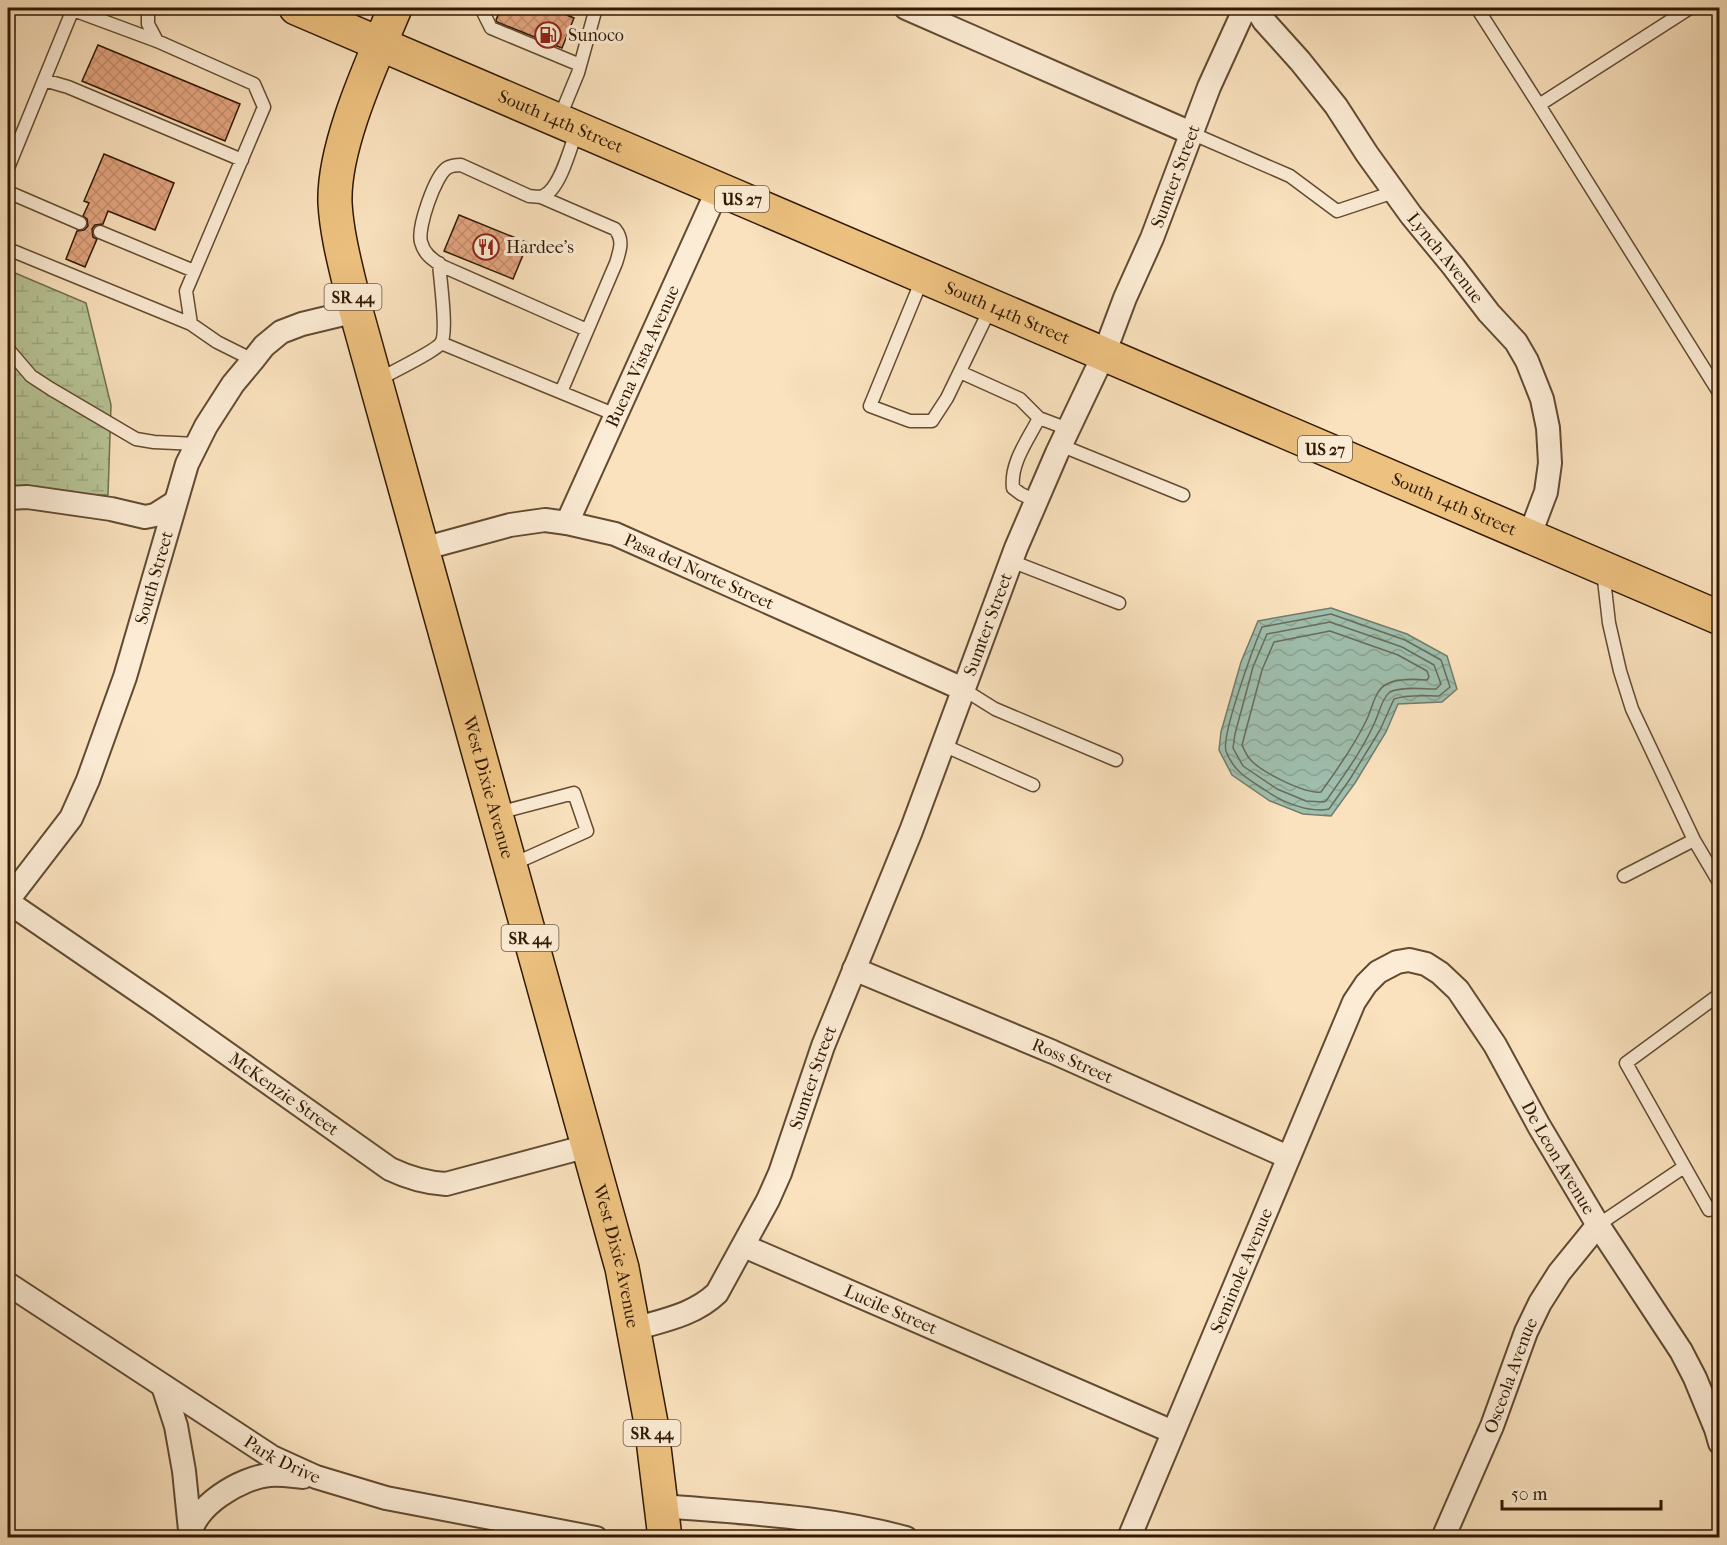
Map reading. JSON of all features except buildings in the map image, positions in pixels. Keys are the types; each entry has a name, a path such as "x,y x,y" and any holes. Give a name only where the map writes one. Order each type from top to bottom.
{"main road":[{"name":"South 14th Street","path":"296,8 1719,618"},
{"name":"SR 44","path":"380,43 395,8"},
{"name":"West Dixie Avenue","path":"380,43 345,140 335,202 339,236 375,381 622,1268 651,1424 663,1522"}],"street":[{"path":"906,8 1191,133"},
{"path":"945,8 956,28"},
{"name":"Sumter Street","path":"744,1246 780,1173 823,1046 911,831 1011,561 1064,437 1104,354 1125,298 1152,238 1217,69 1245,8"},
{"name":"Lynch Avenue","path":"1256,8 1264,21 1336,106 1394,192 1489,313 1516,342 1531,370 1542,399 1548,428 1550,463 1546,492 1529,537"},
{"name":"Buena Vista Avenue","path":"567,523 718,189"},
{"name":"South Street","path":"8,901 71,818 88,780 125,677 187,464 206,426 233,384 264,346 281,332 356,310"},
{"path":"8,498 27,497 145,517 155,515 174,503"},
{"name":"Pasa del Norte Street","path":"422,549 510,525 545,520 615,534 963,689"},
{"name":"McKenzie Street","path":"8,901 390,1169 403,1175 425,1183 446,1184 588,1146"},
{"name":"De Leon Avenue","path":"1353,1004 1366,984 1378,972 1397,962 1409,960 1426,964 1440,973 1458,990 1495,1045 1539,1126 1598,1225 1682,1352 1716,1429 1719,1443"},
{"name":"Ross Street","path":"854,969 1053,1052 1288,1157"},
{"name":"Seminole Avenue","path":"1129,1538 1353,1004"},
{"name":"Osceola Avenue","path":"1443,1538 1492,1426 1526,1332 1540,1303 1559,1273 1598,1225"},
{"path":"634,1329 688,1313 706,1304 717,1293 744,1246"},
{"name":"Lucile Street","path":"744,1246 1173,1432"},
{"name":"Park Drive","path":"8,1284 272,1457 316,1477 386,1498 596,1538"},
{"path":"163,1386 176,1426 184,1471 190,1534"},
{"path":"190,1534 196,1518 208,1505 234,1486 253,1478 270,1475 316,1477"},
{"path":"663,1522 820,1520 874,1529 906,1538"}],"lane":[{"path":"8,168 70,8 157,41 254,84 264,107 186,291 191,324"},
{"path":"148,8 148,24 157,41"},
{"path":"484,8 483,12 491,28 580,65"},
{"path":"541,198 550,192 557,181 580,65 596,8"},
{"path":"1477,8 1719,394"},
{"path":"1539,105 1690,8"},
{"path":"44,80 68,87 242,160"},
{"path":"1191,133 1290,176 1337,211 1394,192"},
{"path":"561,392 616,263 621,249 621,236 615,229 541,198 529,196 461,165 453,165 446,169 436,181 423,221 420,240 427,255 439,263 587,330"},
{"path":"8,192 80,224"},
{"path":"100,232 194,271"},
{"path":"8,249 191,324 217,342 253,360"},
{"path":"375,381 432,351 441,343 445,330 439,263"},
{"path":"923,277 870,406 910,421 932,421 947,398 992,306"},
{"path":"441,343 616,415"},
{"path":"8,350 31,376 136,439 197,444"},
{"path":"960,372 1020,399 1039,418 1064,437 1183,495"},
{"path":"1036,501 1012,488 1011,476 1039,418"},
{"path":"1011,561 1119,603"},
{"path":"1602,568 1609,622 1620,671 1632,709 1694,840 1719,884"},
{"path":"963,689 995,709 1116,760"},
{"path":"943,745 1033,785"},
{"path":"496,814 574,793 587,831 510,866"},
{"path":"1624,876 1694,840"},
{"path":"1719,994 1626,1063 1709,1210 1719,1204"},
{"path":"1598,1225 1684,1167"}],"green space":[{"path":"8,270 86,303 111,405 108,495 26,495 8,499"}],"water":[{"path":"1331,608 1407,634 1447,656 1457,689 1442,702 1398,704 1386,732 1355,783 1331,816 1303,814 1270,801 1232,775 1219,750 1221,732 1241,662 1258,621"}],"place":[{"name":"Sunoco","path":"548,35"},
{"name":"Hardee's","path":"486,247"}]}
